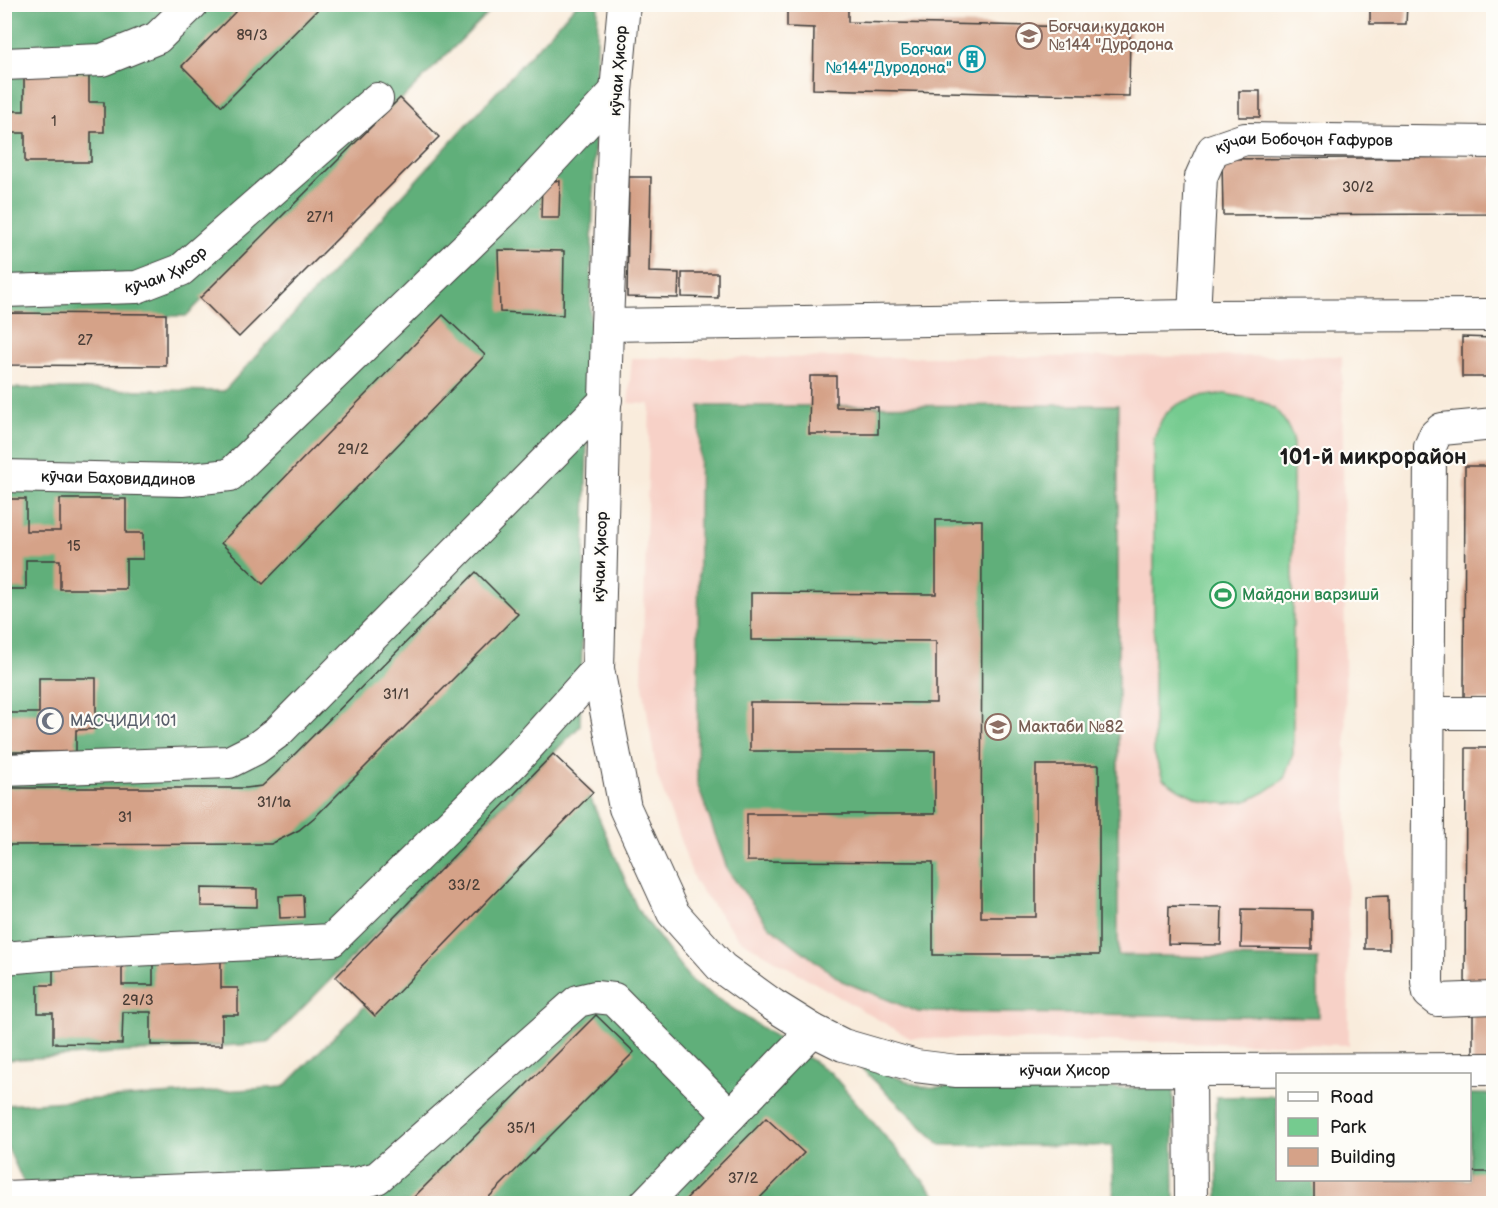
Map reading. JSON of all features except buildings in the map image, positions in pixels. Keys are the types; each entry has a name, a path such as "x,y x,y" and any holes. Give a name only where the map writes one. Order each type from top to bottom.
{"street":[{"path":"4,64 102,60 157,39 192,4"},
{"name":"кӯчаи Ҳисор","path":"624,4 616,91 598,669 625,808 673,913 722,968 773,1005 813,1030 843,1045 916,1066 957,1071 1190,1070"},
{"name":"кӯчаи Баҳовиддинов","path":"4,476 182,480 230,475 507,208 616,91"},
{"name":"кӯчаи Ҳисор","path":"4,291 137,287 181,270 376,99"},
{"name":"кӯчаи Бобоҷон Ғафуров","path":"1194,316 1201,177 1213,150 1245,139 1494,142"},
{"path":"607,325 1194,316 1494,315"},
{"path":"4,770 229,762 255,749 278,732 606,400"},
{"path":"1494,424 1442,429 1435,435 1431,447 1427,982 1429,993 1438,1000 1494,998"},
{"path":"4,958 332,940 513,763 598,669"},
{"path":"1429,713 1494,713"},
{"path":"4,1197 354,1184 377,1178 578,1001 595,998 614,999 730,1116"},
{"path":"645,1203 813,1030"},
{"path":"1191,1203 1190,1070 1494,1069"}],"shaded area":[{"name":"Мактаби №82","path":"1342,356 1349,1045 910,1038 739,939 695,882 657,775 642,679 650,404 628,403 632,358"}],"green space":[{"path":"5,5 496,5 186,316 5,315"},
{"path":"576,5 598,5 580,726 268,1043 5,1060 4,388 224,391"},
{"name":"Майдони варзишӣ","path":"1225,394 1256,400 1270,406 1283,418 1293,437 1293,754 1284,779 1247,801 1226,804 1201,800 1163,779 1154,753 1154,438 1162,419 1182,402 1199,397"},
{"path":"1118,405 1118,955 1318,959 1318,1017 918,1012 842,981 769,926 728,871 697,783 700,406"},
{"path":"585,785 637,908 692,982 831,1073 942,1203 33,1203 5,1142 5,1105 284,1087"},
{"path":"854,1061 922,1087 1173,1088 1174,1203 1114,1203 1112,1146 941,1145"},
{"path":"1471,1094 1493,1094 1493,1203 1218,1203 1216,1097 1276,1096 1276,1181 1471,1181"}],"place":[{"name":"Боғчаи кудакон №144 \"Дуродона","path":"1029,36"},
{"name":"Боғчаи №144\"Дуродона\"","path":"972,59"},
{"name":"Майдони варзишӣ","path":"1223,595"},
{"name":"МАСҶИДИ 101","path":"50,721"},
{"name":"Мактаби №82","path":"998,727"}],"district":[{"name":"101-й микрорайон","path":"1373,457"}]}
